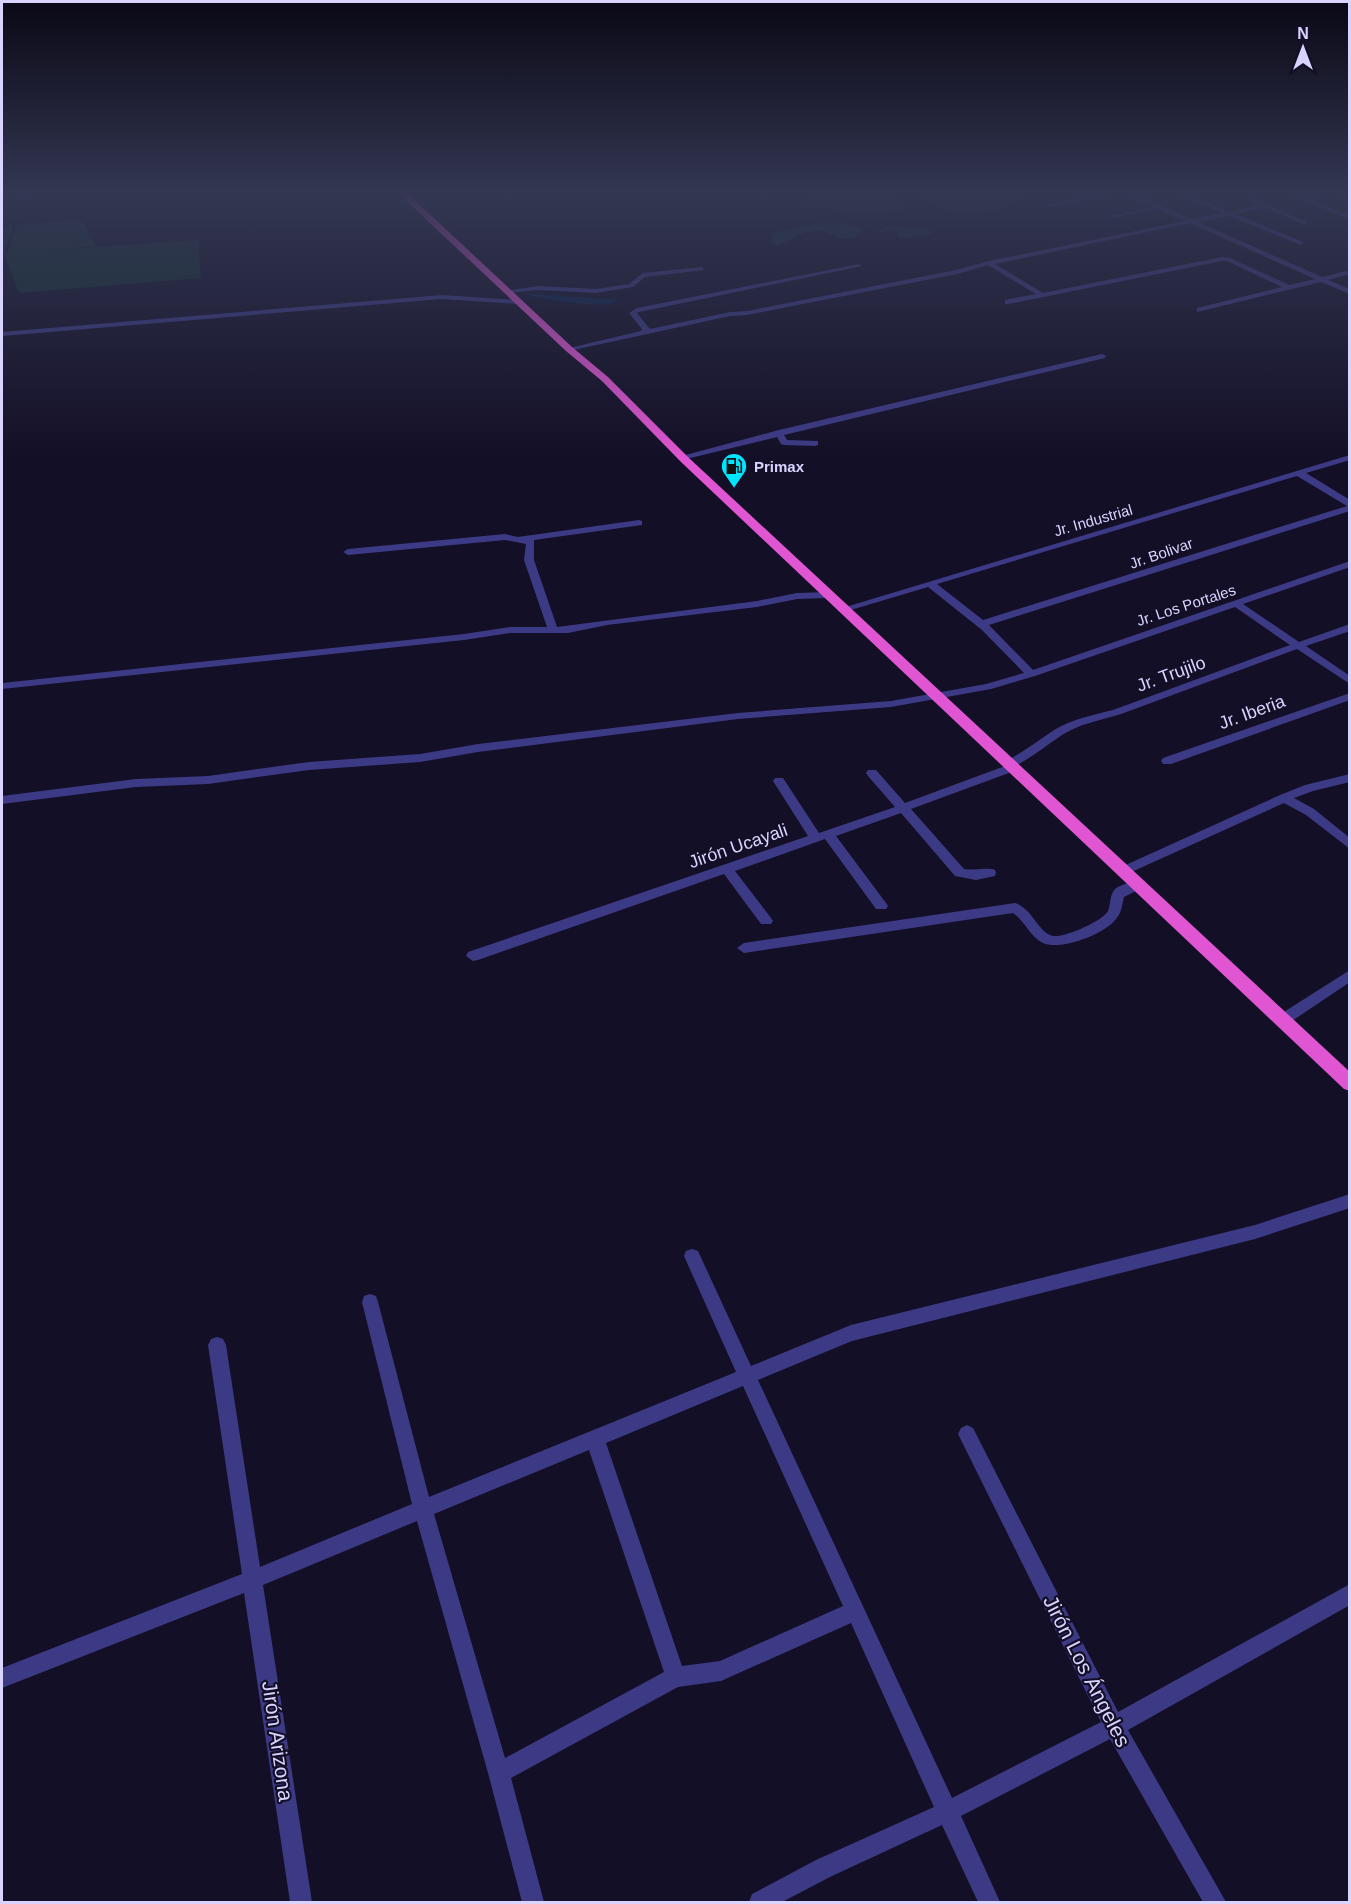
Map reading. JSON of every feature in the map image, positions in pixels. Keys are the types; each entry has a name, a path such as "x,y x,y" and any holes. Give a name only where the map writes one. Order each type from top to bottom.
{"highway":[{"path":"497,281 569,349 614,387 682,457 1350,1084"}],"street":[{"path":"508,291 538,288 596,291 631,286 637,281"},
{"path":"644,333 646,329 644,324 633,313 637,310 787,281"},
{"path":"569,349 730,314 747,313 911,281"},
{"path":"1019,281 1042,295"},
{"path":"1008,302 1113,281"},
{"path":"1274,281 1289,288"},
{"path":"1200,310 1314,281"},
{"path":"1325,281 1350,292"},
{"path":"850,285 859,291"},
{"path":"2,334 442,297 519,302"},
{"path":"682,457 1102,356"},
{"path":"779,433 783,443 815,443"},
{"name":"Jr. Industrial","path":"844,609 1350,457"},
{"path":"1299,473 1350,506"},
{"name":"Jr. Bolivar","path":"981,624 1133,578 1350,506"},
{"path":"518,540 639,523"},
{"path":"348,552 506,537 531,542 529,560 553,629"},
{"name":"Jr. Los Portales","path":"2,800 136,783 208,780 309,766 420,758 501,745 738,716 891,704 939,697 987,687 1031,674 1147,633 1238,605 1350,564"},
{"path":"930,584 981,624 1031,674"},
{"path":"2,686 464,637 510,630 568,630 607,622 797,596 829,595"},
{"path":"1238,605 1350,681"},
{"name":"Jr. Trujilo","path":"1011,766 1059,732 1087,720 1118,712 1172,690 1350,627"},
{"name":"Jr. Iberia","path":"1167,761 1350,696"},
{"name":"Jirón Ucayali","path":"474,956 903,808 1011,766"},
{"path":"872,773 960,873 976,876 990,873"},
{"path":"1123,871 1284,798 1309,788 1350,778"},
{"path":"779,781 881,906"},
{"path":"1284,798 1310,812 1350,845"},
{"path":"727,869 766,921"},
{"path":"744,948 1015,908 1021,910 1043,937 1057,942 1100,926 1113,915 1119,893 1127,887 1137,885"},
{"path":"1281,1021 1350,975"},
{"path":"2,1678 254,1579 851,1333 1255,1232 1350,1201"},
{"path":"692,1256 989,1902"},
{"path":"370,1302 423,1509 499,1773 533,1902"},
{"name":"Jirón Arizona","path":"217,1345 302,1902"},
{"name":"Jirón Los Ángeles","path":"967,1434 1114,1726 1215,1902"},
{"path":"595,1438 676,1677"},
{"path":"760,1902 824,1868 947,1812 1114,1726 1350,1594"},
{"path":"499,1773 676,1677 721,1671 855,1611"}],"green space":[{"path":"14,281 166,281 19,293"}],"water":[{"path":"522,293 619,300 612,303 587,304 557,301"}],"place":[{"name":"Primax","path":"734,489"}]}
